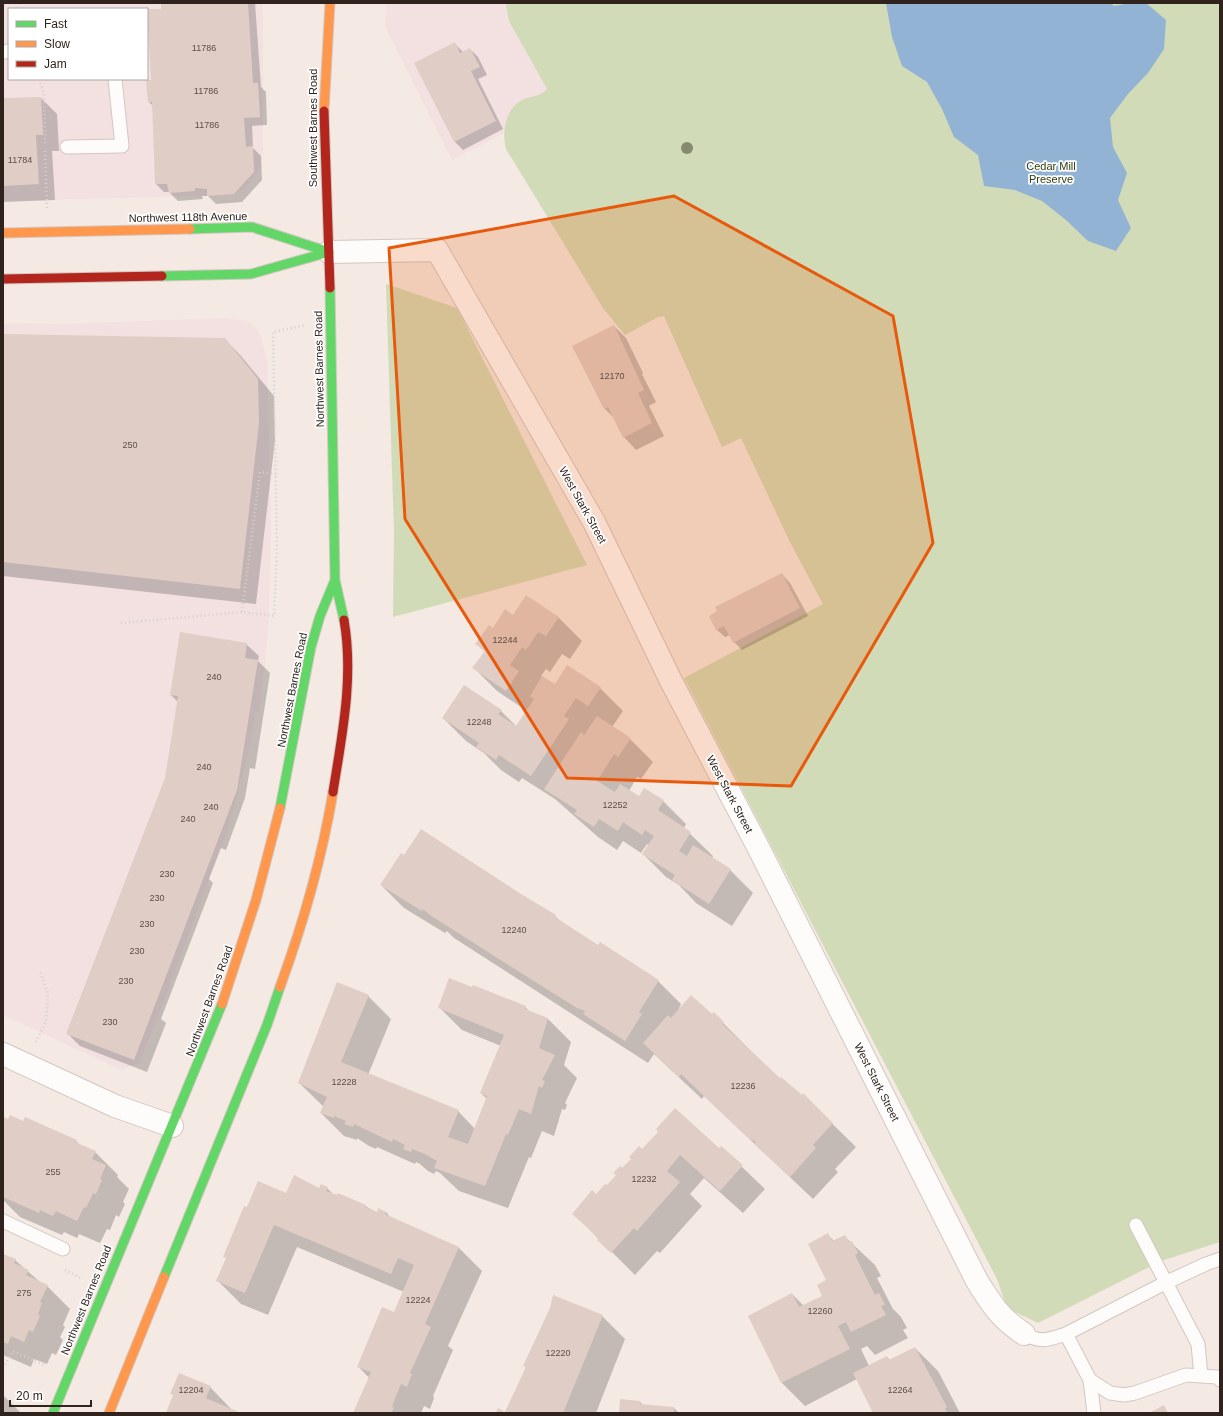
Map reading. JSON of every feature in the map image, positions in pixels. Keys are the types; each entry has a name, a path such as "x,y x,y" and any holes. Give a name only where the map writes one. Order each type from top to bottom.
{"main road":[{"name":"Southwest Barnes Road","path":"329,252 325,189 324,131 325,76 330,3"},
{"name":"Northwest 118th Avenue","path":"3,233 252,227 329,252"},
{"path":"3,279 251,274 329,252"},
{"name":"Northwest Barnes Road","path":"108,1413 267,1024 294,948 317,866 329,815 347,704 347,653 344,622 335,580 329,252"},
{"name":"Northwest Barnes Road","path":"53,1413 210,1036 232,977 256,900 283,798 311,647 320,616 335,580"}],"street":[{"name":"West Stark Street","path":"329,252 437,250 594,522 671,681 758,847 977,1281 995,1309 1007,1323 1024,1334"},
{"path":"3,1054 115,1106 172,1126"}],"lane":[{"path":"67,147 122,146 115,80"},
{"path":"3,1221 63,1249"},
{"path":"1136,1225 1198,1344 1201,1376"},
{"path":"1024,1334 1036,1340 1050,1339 1066,1334 1165,1283 1220,1259"},
{"path":"1066,1334 1090,1380 1094,1413"},
{"path":"1090,1380 1110,1393 1124,1395 1135,1393 1186,1375 1217,1377 1220,1380"}],"path":[{"path":"40,80 44,94 48,232"},
{"path":"121,623 242,612 274,616 277,550 273,332 330,320"},
{"path":"242,612 260,472 276,474"},
{"path":"40,971 48,994 46,1022"},
{"path":"3,1368 13,1351 68,1376"}],"highlighted area":[{"path":"674,196 893,316 933,543 791,786 567,778 405,519 389,248"}],"shaded area":[{"path":"3,3 263,3 263,151 261,166 244,189 228,195 3,201"},
{"path":"387,3 508,3 506,6 509,21 547,89 544,93 529,98 505,123 504,133 452,160 385,26"},
{"path":"225,318 247,321 255,327 261,336 267,361 271,534 269,612 259,712 255,712 248,752 228,828 157,1019 139,1063 122,1070 3,1015 3,323 62,324"}],"green space":[{"name":"Cedar Mill Preserve","path":"508,3 1220,3 1220,1242 1161,1261 1038,1323 1007,1308 997,1279 684,678 823,604 790,542 741,438 722,447 664,316 658,317 625,335 603,308 506,149 504,135 506,120 513,108 524,99 540,94 547,89 509,21 506,6"},
{"path":"386,284 457,308 587,565 393,617 394,532"}],"water":[{"path":"886,3 1111,3 1114,6 1131,3 1146,3 1166,20 1164,49 1148,73 1128,94 1110,118 1113,147 1127,173 1118,200 1131,228 1116,251 1088,241 1066,220 1042,201 1015,190 984,186 978,155 954,137 942,109 927,82 902,66 892,37"}],"building":[{"path":"161,3 248,3 253,83 258,83 260,117 244,118 246,147 253,146 254,172 234,194 207,196 207,189 195,188 195,191 169,193 167,184 155,184 152,102 148,102 146,80 151,80 148,9 161,9"},
{"path":"455,42 460,53 470,48 480,67 471,71 496,121 454,142 414,63"},
{"path":"41,97 43,135 36,135 39,184 3,186 3,98"},
{"path":"614,325 644,390 638,393 652,423 623,438 608,407 604,409 572,346"},
{"path":"3,334 225,338 258,379 259,423 240,589 3,562"},
{"path":"782,573 800,608 733,643 724,626 716,630 709,616 717,611 715,607"},
{"path":"526,595 559,617 546,636 538,632 526,650 522,647 510,665 519,671 506,691 472,668 485,651 475,644 489,625 493,628 505,609 513,615"},
{"path":"180,632 247,643 245,658 258,660 237,790 134,1060 66,1034 165,778 178,696 170,695"},
{"path":"567,665 601,687 588,706 576,698 564,716 569,719 531,776 499,755 496,760 476,747 479,743 442,718 464,685 502,710 498,714 516,726 534,699 530,696 542,676 555,684"},
{"path":"597,716 631,738 618,757 614,754 597,781 615,792 620,784 639,796 644,788 664,800 658,810 691,832 679,851 687,856 693,845 731,869 709,904 672,880 675,875 642,854 654,836 645,830 642,835 623,822 618,831 599,819 594,827 574,814 577,810 544,789 581,732 584,735"},
{"path":"421,829 556,915 555,917 598,945 600,942 659,980 639,1012 642,1014 625,1041 583,1014 585,1011 577,1008 499,959 423,909 422,911 380,885 401,853 404,855"},
{"path":"449,978 472,987 473,985 526,1006 525,1009 548,1018 539,1048 555,1055 542,1080 545,1081 542,1088 539,1086 531,1114 519,1109 508,1135 506,1134 485,1186 434,1168 437,1161 412,1149 411,1152 403,1149 405,1145 393,1139 392,1142 354,1124 353,1127 344,1124 346,1121 334,1116 334,1118 320,1113 327,1097 298,1083 337,982 369,995 341,1062 459,1110 448,1137 468,1144 487,1096 480,1093 504,1035 438,1008"},
{"path":"691,995 712,1014 714,1012 724,1022 722,1024 780,1078 781,1077 802,1095 803,1093 833,1123 813,1145 816,1148 790,1177 754,1144 756,1142 748,1138 681,1074 679,1077 643,1043 668,1015 671,1018"},
{"path":"675,1108 719,1148 721,1146 743,1165 720,1191 680,1155 667,1171 680,1182 637,1231 634,1228 611,1253 597,1240 599,1238 572,1214 592,1190 596,1194 605,1184 607,1185 616,1175 613,1173 620,1166 622,1168 631,1159 629,1157 639,1146 642,1149 658,1132 656,1129"},
{"path":"10,1115 23,1121 25,1117 77,1140 75,1142 96,1151 92,1159 106,1165 96,1194 93,1193 86,1208 84,1207 77,1221 56,1211 53,1216 40,1210 39,1213 3,1197 3,1117 8,1119"},
{"path":"294,1175 319,1188 321,1184 328,1187 326,1191 337,1195 338,1193 366,1205 365,1207 377,1212 378,1208 386,1212 385,1214 459,1247 425,1324 431,1327 410,1373 412,1374 407,1387 401,1384 392,1406 394,1408 391,1413 353,1413 371,1372 357,1367 382,1307 394,1312 414,1265 398,1258 391,1274 274,1225 245,1293 216,1281 226,1258 223,1257 244,1206 247,1207 258,1181 286,1193"},
{"path":"828,1233 832,1241 845,1235 849,1242 852,1241 858,1253 855,1255 875,1295 879,1293 885,1305 881,1306 886,1315 851,1332 846,1322 838,1326 850,1349 781,1383 748,1316 792,1293 799,1307 822,1296 817,1285 826,1280 808,1244"},
{"path":"3,1254 16,1259 14,1263 29,1270 26,1275 48,1285 40,1302 42,1303 38,1314 40,1316 33,1332 29,1330 24,1342 11,1336 8,1344 3,1342"},
{"path":"553,1295 603,1315 563,1413 496,1413 498,1408 505,1412 526,1367 523,1366 550,1308"},
{"path":"915,1347 947,1407 945,1408 947,1413 873,1413 853,1373 887,1356 889,1360"},
{"path":"179,1373 211,1386 206,1398 241,1413 166,1413 173,1395 170,1394"},
{"path":"620,1399 640,1401 640,1404 674,1407 674,1413 619,1413"},
{"path":"1164,1405 1168,1413 1149,1413"}],"traffic: fast":[{"path":"190,229 252,227 329,252"},
{"path":"162,276 251,274 329,252"},
{"path":"330,288 335,580 344,620"},
{"path":"280,808 311,647 320,616 335,580"},
{"path":"164,1277 267,1025 280,987"},
{"path":"53,1413 222,1004"}],"traffic: slow":[{"path":"324,111 330,3"},
{"path":"3,233 190,229"},
{"path":"280,987 311,891 329,817 333,792"},
{"path":"222,1004 256,900 280,808"},
{"path":"109,1413 164,1277"}],"traffic: jam":[{"path":"324,111 330,288"},
{"path":"3,279 162,276"},
{"path":"333,792 346,706 348,663 344,620"}]}
